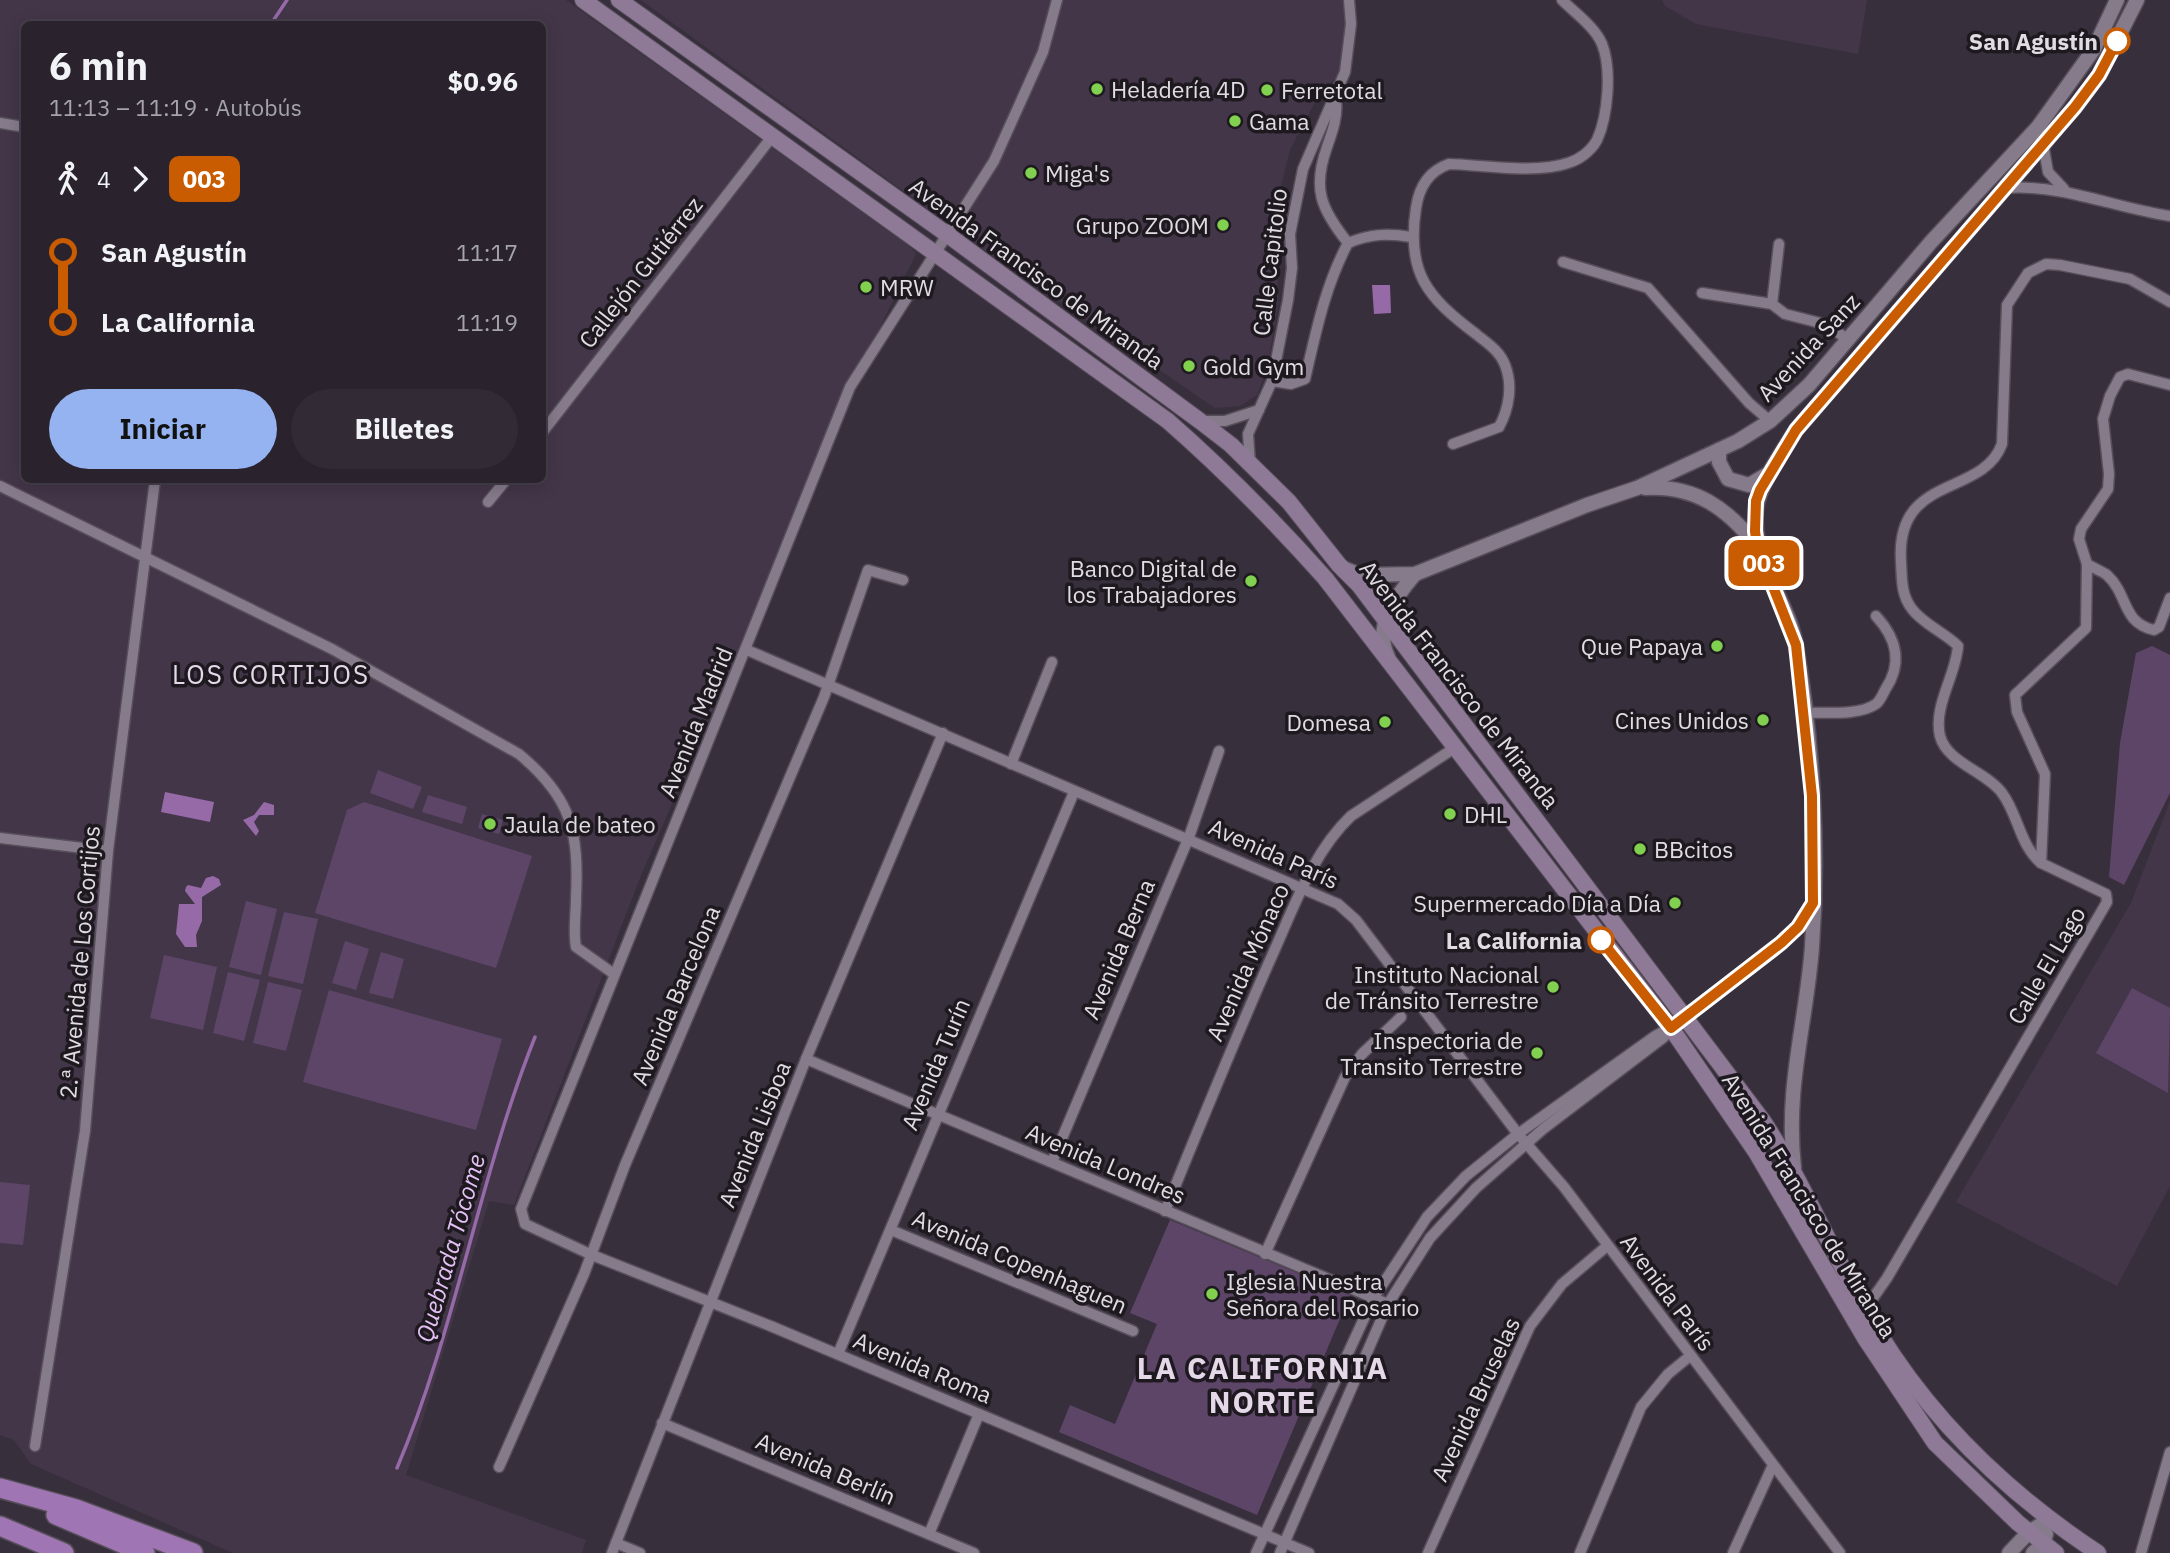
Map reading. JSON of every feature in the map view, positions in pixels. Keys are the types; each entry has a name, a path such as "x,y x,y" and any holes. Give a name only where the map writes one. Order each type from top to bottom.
{"highway":[{"path":"0,1490 145,1553"},
{"path":"0,1490 76,1509 193,1553"},
{"path":"0,1526 64,1553"}],"main road":[{"name":"Avenida Francisco de Miranda","path":"583,0 771,138 1168,421 1224,470 1325,578 1671,1028 1756,1152 1865,1338 1915,1414 1957,1465 2029,1532 2044,1550"},
{"name":"Avenida Francisco de Miranda","path":"620,0 948,235 1200,421 1289,502 1339,565 1359,585 1687,1017 1794,1168 1825,1234 1866,1308 1907,1373 1964,1443 2003,1483 2098,1553"}],"street":[{"name":"Avenida Madrid","path":"522,1219 521,1209 747,650 850,387 994,161 1043,52 1057,0"},
{"name":"Calle Capitolio","path":"1251,466 1248,434 1272,381 1293,268 1290,234 1303,169 1345,72 1351,24 1349,0"},
{"path":"1453,444 1499,427 1508,406 1508,377 1505,362 1493,348 1439,306 1426,287 1411,237 1417,199 1425,181 1437,168 1449,164 1550,168 1583,157 1596,141 1606,86 1603,51 1593,32 1562,0"},
{"name":"Avenida Sanz","path":"1415,574 1587,505 1637,488 1719,450 1770,421 1809,385 1931,242 2038,127 2094,49 2117,0"},
{"name":"Avenida Sanz","path":"1757,546 1756,501 1769,473 1796,430 2006,188 2099,75 2137,0"},
{"path":"1336,96 1336,122 1319,168 1318,186 1324,207 1348,243"},
{"path":"0,123 21,126"},
{"name":"Callejón Gutiérrez","path":"546,428 771,138"},
{"path":"2043,143 2048,172 2070,193"},
{"path":"2006,188 2038,187 2170,216"},
{"path":"1272,381 1291,384 1305,379 1323,303 1348,243 1368,235 1390,233 1411,237"},
{"path":"1772,304 1779,244"},
{"path":"1563,262 1647,288 1749,403 1770,421"},
{"path":"2041,863 2031,853 2001,791 1949,752 1940,737 1941,712 1958,646 1941,630 1913,612 1905,599 1900,540 1911,516 1929,496 1988,466 1998,456 2002,444 2007,305 2028,273 2046,264 2130,279 2170,302"},
{"path":"1702,293 1772,304 1785,314 1828,325 1848,340"},
{"path":"2041,863 2045,774 2017,712 2015,695 2086,628 2087,564 2079,539 2081,528 2108,489 2103,419 2110,396 2120,377 2128,374 2170,384"},
{"path":"1200,421 1225,421 1259,410"},
{"path":"1719,450 1718,462 1724,476 1734,482 1749,485 1769,473"},
{"path":"0,480 332,649 519,754 542,773 562,799 574,829 578,856 576,947 614,974"},
{"name":"2.ª Avenida de Los Cortijos","path":"35,1446 85,1131 108,851 155,483"},
{"path":"488,502 504,483"},
{"path":"0,486 146,554"},
{"path":"1637,488 1672,488 1705,497 1734,520 1757,546 1792,627 1812,796 1813,903 1812,950 1793,1081 1791,1120 1794,1168"},
{"path":"2087,564 2107,575 2132,620 2143,627 2154,630 2159,627 2170,598"},
{"path":"1339,565 1360,575 1415,574"},
{"name":"Avenida Barcelona","path":"499,1467 592,1255 625,1165 828,685 869,570 903,580"},
{"path":"1389,659 1382,640 1386,621 1397,595 1415,574"},
{"path":"1804,713 1861,709 1875,705 1880,700 1894,677 1898,662 1890,631 1876,616"},
{"name":"Avenida París","path":"747,650 1074,792 1188,837 1338,904 1356,920 1518,1134 1564,1187 1840,1553"},
{"path":"1011,764 1052,663"},
{"name":"Avenida Lisboa","path":"614,1548 806,1059 943,733"},
{"name":"Avenida Mónaco","path":"1165,1211 1241,1024 1302,888 1337,830 1351,816 1456,747"},
{"name":"Avenida Berna","path":"1052,1162 1188,837 1219,751"},
{"name":"Avenida Turín","path":"838,1354 1074,792"},
{"path":"0,838 108,851"},
{"name":"Calle El Lago","path":"1866,1308 1887,1278 2107,902 2106,894 2041,863"},
{"path":"1256,1553 1373,1299 1412,1236 1445,1195 1518,1134 1655,1036 1687,1017 1781,943 1798,927 1813,903"},
{"path":"1265,1254 1345,1077 1362,1054 1401,1017"},
{"path":"1280,1553 1388,1304 1444,1221 1476,1188 1526,1144 1659,1042 1671,1028"},
{"name":"Avenida Londres","path":"806,1059 1388,1304"},
{"name":"Avenida Roma","path":"522,1219 525,1224 592,1255 838,1354 1310,1553"},
{"name":"Avenida Copenhaguen","path":"891,1230 1133,1331"},
{"name":"Avenida Bruselas","path":"1428,1553 1530,1326 1562,1284 1607,1246"},
{"path":"1580,1553 1641,1407 1668,1374 1690,1356"},
{"path":"929,1534 979,1414"},
{"name":"Avenida Berlín","path":"662,1423 974,1553"},
{"path":"2141,1553 2170,1452"},
{"path":"1733,1553 1773,1465"},
{"path":"2009,1553 2029,1532 2050,1519"},
{"path":"2044,1550 2050,1519"},
{"path":"614,1548 640,1553"}],"shaded area":[{"path":"0,0 566,0 908,245 916,254 864,359 640,878 514,1205 489,1201 406,1475 586,1540 582,1553 233,1553 31,1464 14,1440 0,1435"},
{"path":"641,0 1342,0 1346,29 1340,74 1319,95 1290,150 1277,202 1278,306 1267,369 1257,395 1240,406 1215,408 990,254"},
{"path":"1662,0 1867,0 1858,54 1696,24 1665,6"},
{"path":"1372,285 1390,285 1391,313 1374,314"},
{"path":"2152,646 2170,655 2170,793 2124,885 2109,877 2120,743 2136,653"},
{"path":"378,770 422,787 413,809 370,793"},
{"path":"165,792 214,802 210,822 161,812"},
{"path":"428,795 467,807 462,824 422,812"},
{"path":"2170,801 2170,1186 2117,1286 1956,1202 2131,903"},
{"path":"264,802 274,805 274,815 259,815 254,822 259,831 256,836 243,820 254,815"},
{"path":"364,802 532,856 496,968 315,913 347,810"},
{"name":"Jaula de bateo","path":"482,814 503,820 499,834 478,828"},
{"path":"213,876 219,879 221,885 202,897 202,921 196,935 197,947 185,947 176,934 179,904 195,904 185,891 186,887 188,885 201,888 206,878"},
{"path":"246,901 277,909 261,975 229,967"},
{"path":"284,912 318,919 303,984 268,976"},
{"path":"345,941 369,949 356,990 332,983"},
{"path":"381,952 404,959 393,999 369,993"},
{"path":"164,955 217,967 203,1030 150,1018"},
{"path":"228,972 260,980 244,1041 213,1033"},
{"path":"268,982 302,990 286,1051 253,1043"},
{"path":"2132,988 2170,1008 2168,1093 2096,1053"},
{"path":"329,990 502,1039 476,1130 303,1082"},
{"path":"0,1182 30,1185 23,1245 0,1243"},
{"path":"1170,1220 1350,1295 1257,1515 1059,1432 1070,1405 1115,1424 1157,1324 1130,1313"}],"waterway":[{"name":"Quebrada Tócome","path":"273,21 287,0"},
{"name":"Quebrada Tócome","path":"397,1468 436,1362 498,1144 535,1037"}],"bus line":[{"name":"003","path":"1601,940 1671,1028 1781,943 1806,916 1813,903 1812,796 1796,645 1792,627 1757,546 1756,501 1769,473 1796,430 2075,107 2099,75 2117,41"}],"place":[{"name":"San Agustín","path":"2117,41"},
{"name":"Heladería 4D","path":"1097,89"},
{"name":"Ferretotal","path":"1267,90"},
{"name":"Gama","path":"1235,121"},
{"name":"Miga's","path":"1031,173"},
{"name":"Grupo ZOOM","path":"1223,225"},
{"name":"MRW","path":"866,287"},
{"name":"Gold Gym","path":"1189,366"},
{"name":"Banco Digital de los Trabajadores","path":"1251,581"},
{"name":"Que Papaya","path":"1717,646"},
{"name":"Cines Unidos","path":"1763,720"},
{"name":"Domesa","path":"1385,722"},
{"name":"DHL","path":"1450,814"},
{"name":"Jaula de bateo","path":"490,824"},
{"name":"BBcitos","path":"1640,849"},
{"name":"Supermercado Día a Día","path":"1675,903"},
{"name":"La California","path":"1601,940"},
{"name":"Instituto Nacional de Tránsito Terrestre","path":"1553,987"},
{"name":"Inspectoria de Transito Terrestre","path":"1537,1053"},
{"name":"Iglesia Nuestra Señora del Rosario","path":"1212,1294"}],"district":[{"name":"LOS CORTIJOS","path":"271,674"},
{"name":"LA CALIFORNIA NORTE","path":"1263,1384"}]}
